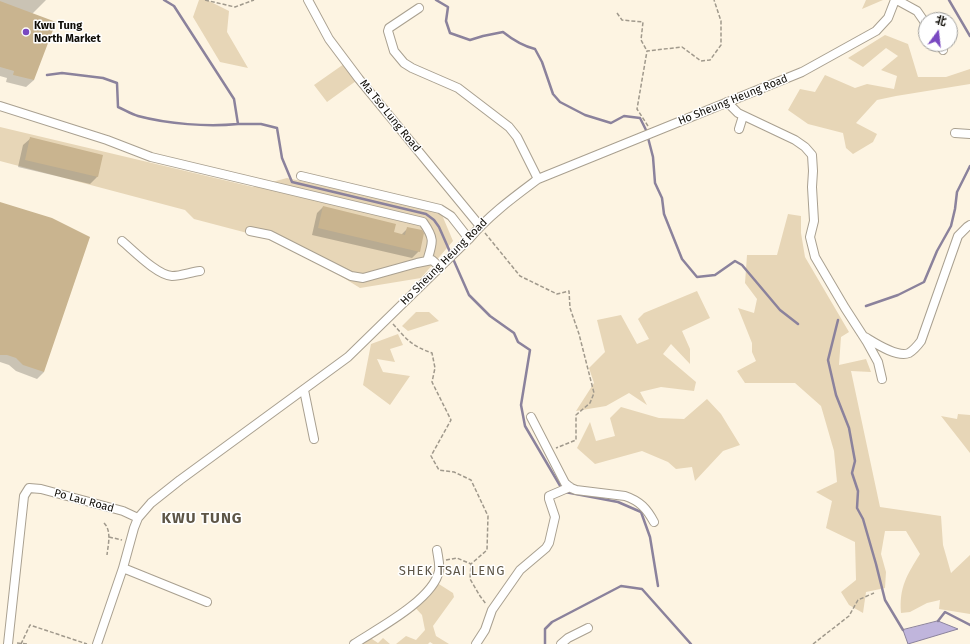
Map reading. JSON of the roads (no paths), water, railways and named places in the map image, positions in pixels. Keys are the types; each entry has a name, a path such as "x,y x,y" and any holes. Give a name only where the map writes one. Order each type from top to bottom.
{"street":[{"name":"Ma Tso Lung Road","path":"308,0 330,39 359,79 480,226"},
{"name":"Ho Sheung Heung Road","path":"96,644 123,568 134,528 138,518 151,503 180,480 348,357 502,206 538,179 802,72 876,31 888,18 896,0"},
{"path":"896,0 918,12"},
{"path":"419,8 389,28 388,31 394,51 398,58 412,68 458,88 504,122 517,137 538,179"},
{"path":"727,102 743,116 805,146 812,155 814,222 810,237 814,257 878,362 882,379"},
{"path":"0,106 107,140 151,157 423,222 429,231 433,244 427,261"},
{"path":"739,129 743,116"},
{"path":"955,134 970,134"},
{"path":"301,176 440,209 451,216 469,239"},
{"path":"863,336 883,348 898,353 908,353 915,349 921,342 958,236 970,225"},
{"path":"250,231 270,235 351,276 363,278 432,260 440,266"},
{"path":"122,241 156,269 166,275 174,276 200,271"},
{"path":"304,390 314,439"},
{"path":"531,417 565,483 576,490 625,496 633,499 646,509 654,522"},
{"path":"476,644 485,630 492,610 520,570 546,548 549,543 555,521 549,496 570,487"},
{"name":"Po Lau Road","path":"8,643 8,603 24,496 29,488 42,489 124,511 138,518"},
{"path":"354,644 408,609 427,594 439,572 437,550"},
{"path":"123,568 207,602"},
{"path":"561,644 568,638 588,628"}],"waterway":[{"path":"164,0 174,6 234,99 238,124 261,124 277,128 282,158 292,182 426,214 434,220 439,227 469,295 490,316 514,333 518,342 530,350 521,405 525,426 562,489"},
{"path":"436,0 448,7 446,21 450,33 470,40 503,32 518,42 535,49 542,62 553,94 560,102 585,115 611,123 624,116 640,118 646,130 653,157 655,183 662,198 664,214 682,259 697,277 715,275 735,261 742,265 780,310 798,324"},
{"path":"949,0 970,36"},
{"path":"47,75 62,73 103,78 117,83 118,107 138,116 188,124 238,124"},
{"path":"866,306 898,295 924,282 937,251 951,226 957,192 970,166"},
{"path":"838,320 828,360 836,395 849,428 855,461 852,473 858,491 857,508 863,519 885,600 903,630"},
{"path":"565,492 618,502 641,512 650,537 658,586"},
{"path":"545,644 545,629 552,622 621,586 642,589 691,644"},
{"path":"938,621 945,612 970,625"}],"place":[{"name":"Kwu Tung North Market","path":"26,32"}],"district":[{"name":"KWU TUNG","path":"202,519"},
{"name":"SHEK TSAI LENG","path":"452,571"}]}
